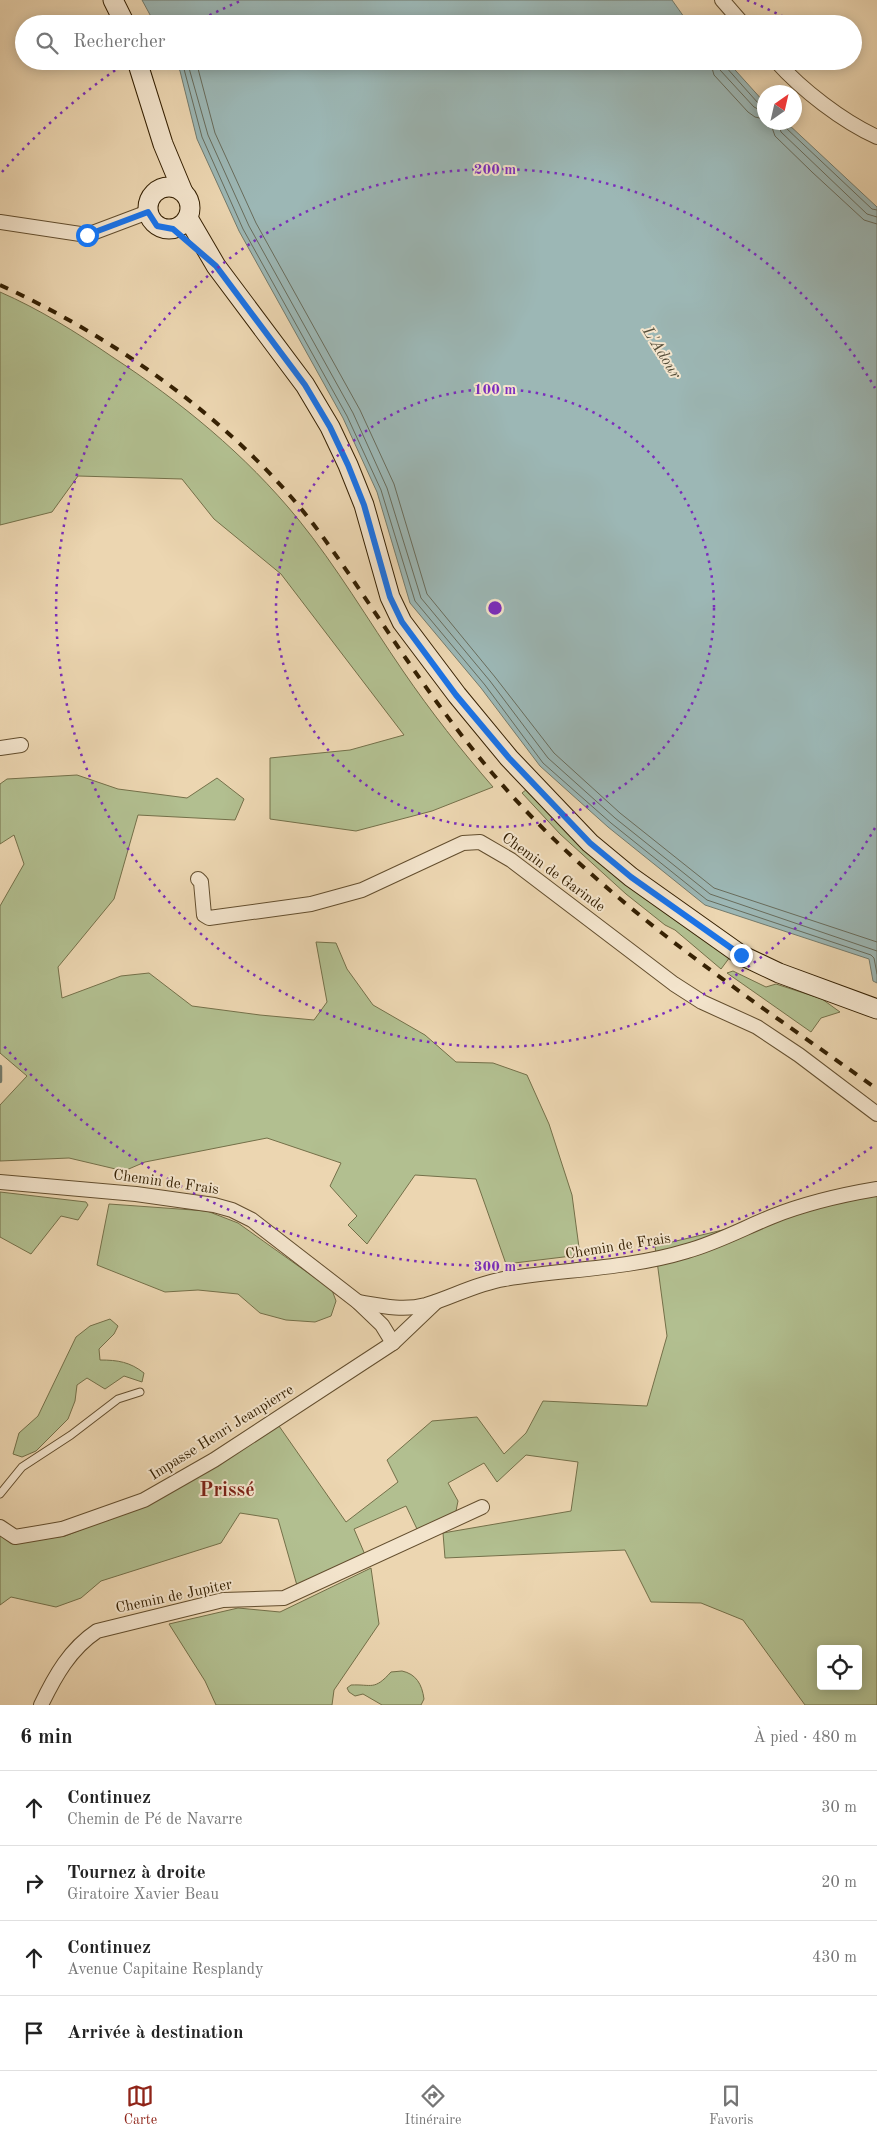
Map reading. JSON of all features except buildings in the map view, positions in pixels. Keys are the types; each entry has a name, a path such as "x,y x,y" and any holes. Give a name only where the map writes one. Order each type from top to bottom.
{"main road":[{"path":"114,0 121,15"},
{"path":"140,70 163,144 183,192 189,201 190,212 188,218 182,225 173,229"},
{"path":"163,144 156,190 149,200 148,212 157,226 173,229 216,266"},
{"path":"156,190 167,186 183,192"},
{"path":"188,218 216,266 305,385 330,427 364,505 390,597 402,622 456,695 509,758 590,843 631,877 733,950 779,973 877,1009"}],"street":[{"path":"722,0 734,15"},
{"path":"785,70 804,90 823,104 877,137"},
{"path":"0,222 87,235 148,212"},
{"path":"0,748 21,745"},
{"name":"Chemin de Garinde","path":"198,879 201,882 204,915 209,918 311,904 353,892 463,843 480,842 511,860 674,984 702,1002 757,1027 799,1055 877,1114"},
{"name":"Chemin de Frais","path":"0,1182 136,1194 214,1205 232,1210 252,1220 358,1302 382,1325 393,1343"},
{"name":"Chemin de Frais","path":"358,1302 386,1307 408,1308 437,1300 473,1286 504,1279 624,1265 688,1251 774,1216 823,1200 877,1188"},
{"name":"Impasse Henri Jeanpierre","path":"0,1527 16,1538 62,1529 144,1500 214,1460 393,1343 437,1300"},
{"name":"Chemin de Jupiter","path":"41,1705 63,1663 89,1636 98,1631 223,1600 284,1598 482,1507"}],"lane":[{"path":"0,1494 22,1467 71,1435 118,1399 140,1392"}],"green space":[{"path":"0,292 57,321 162,392 211,430 278,495 312,537 339,575 424,701 493,787 432,811 356,831 270,819 270,758 350,750 404,735 281,574 214,519 182,479 78,476 52,512 0,525"},
{"path":"77,775 118,789 187,798 217,778 244,799 235,820 138,815 114,899 58,967 62,998 121,976 149,973 192,1006 314,1020 327,1002 316,942 336,943 347,969 373,1005 425,1035 456,1062 493,1063 527,1075 549,1124 572,1195 580,1255 506,1264 476,1179 415,1175 367,1244 348,1225 357,1216 330,1186 341,1163 267,1138 145,1162 124,1171 69,1158 0,1161 0,1105 27,1076 0,1053 0,906 24,864 14,835 0,844 0,784 7,779"},
{"path":"527,789 730,957 721,969 675,930 665,925 626,894 560,834 522,793"},
{"path":"733,971 766,987 776,984 822,999 840,1012 821,1018 811,1032 727,973"},
{"path":"0,1192 86,1202 88,1205 78,1220 61,1216 31,1254 0,1237"},
{"path":"877,1195 877,1705 805,1705 743,1620 701,1603 651,1602 625,1550 445,1558 443,1533 571,1511 578,1462 526,1455 497,1482 484,1463 448,1483 458,1501 455,1516 417,1529 406,1506 354,1529 366,1557 298,1589 278,1519 240,1513 221,1543 101,1581 81,1598 56,1607 11,1597 0,1605 0,1535 16,1543 65,1536 135,1509 197,1477 279,1426 346,1522 398,1482 387,1460 432,1421 477,1417 504,1454 526,1433 543,1401 647,1406 667,1336 655,1246"},
{"path":"109,1204 207,1211 238,1223 332,1290 336,1301 331,1316 315,1322 286,1320 260,1313 238,1294 198,1290 165,1292 97,1265"},
{"path":"110,1319 118,1326 114,1334 99,1349 100,1360 118,1361 134,1366 144,1373 142,1382 124,1376 105,1389 87,1378 77,1385 75,1401 68,1419 36,1451 22,1457 13,1454 19,1433 38,1416 76,1337 90,1326"},
{"path":"371,1568 379,1624 334,1690 332,1705 216,1705 205,1681 169,1624 238,1608 280,1612"},
{"path":"391,1672 407,1672 418,1680 424,1699 421,1705 382,1705 363,1694 355,1696 347,1688 351,1685 376,1684 381,1682"}],"water":[{"path":"142,0 672,0 683,15 150,15"},
{"name":"L'Adour","path":"180,70 735,70 757,94 757,130 794,130 877,207 877,983 873,981 869,959 705,905 608,827 540,766 481,688 410,603 377,492 343,418 239,231 197,139"}],"waterway":[{"path":"0,1067 0,1081"}],"railway":[{"path":"0,285 44,306 130,357 211,418 283,488 314,525 445,713 500,782 555,840 597,879 688,953 734,988 877,1089"}],"district":[{"name":"Prissé","path":"227,1491"}],"route":[{"path":"87,235 148,212 150,218 157,226 167,230 173,229 216,266 305,385 330,427 364,505 390,597 402,622 456,695 509,758 590,843 631,877 741,955"}]}
